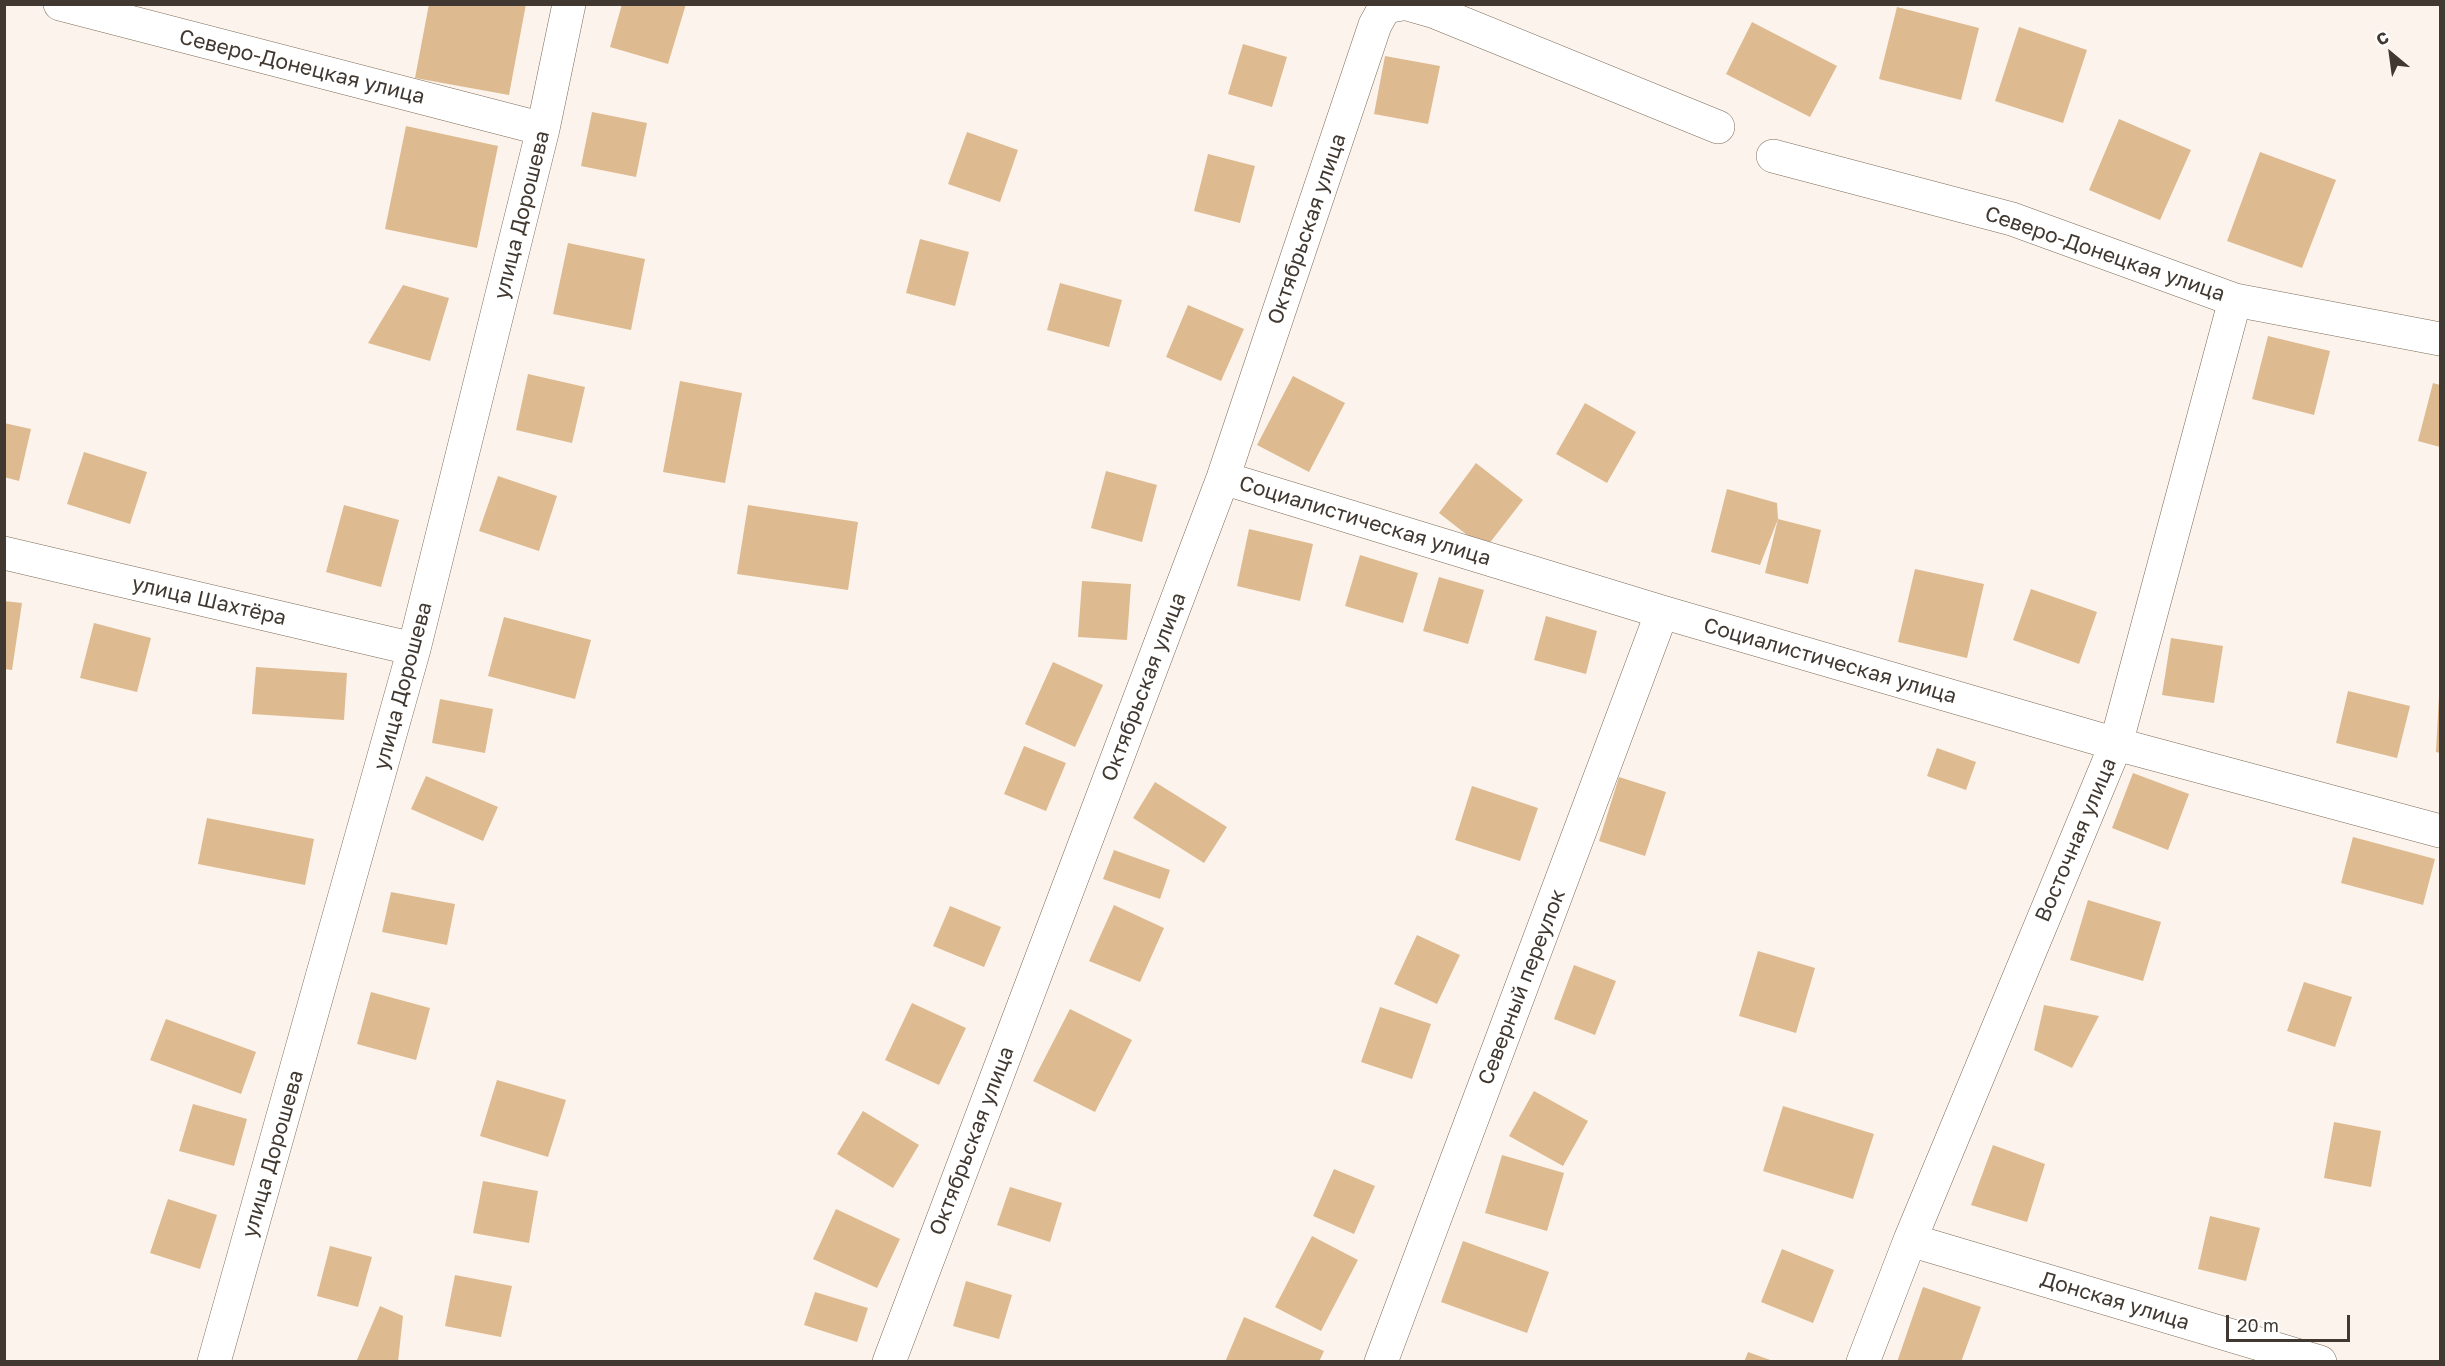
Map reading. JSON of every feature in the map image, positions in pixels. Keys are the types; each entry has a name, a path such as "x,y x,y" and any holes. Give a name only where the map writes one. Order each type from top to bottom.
{"street":[{"name":"Северо-Донецкая улица","path":"60,4 543,129"},
{"name":"улица Дорошева","path":"214,1362 414,649 543,129 569,4"},
{"path":"1398,5 1435,12 1718,127"},
{"name":"Октябрьская улица","path":"899,1358 1223,478 1375,25 1398,5"},
{"name":"Северо-Донецкая улица","path":"1773,156 2012,219 2235,300 2440,339"},
{"name":"Восточная улица","path":"1863,1362 1910,1240 2116,744 2235,300"},
{"name":"Социалистическая улица","path":"1223,478 1662,612 2116,744 2440,831"},
{"name":"улица Шахтёра","path":"4,553 414,649"},
{"name":"Северный переулок","path":"1381,1362 1662,612"},
{"name":"Донская улица","path":"1910,1240 2320,1362"}],"building":[{"path":"429,4 526,4 509,95 415,78"},
{"path":"622,4 686,4 668,64 610,47"},
{"path":"1897,7 1979,28 1961,100 1879,79"},
{"path":"1752,22 1837,66 1810,117 1726,74"},
{"path":"2019,27 2087,50 2063,123 1995,101"},
{"path":"1243,44 1287,57 1272,107 1228,94"},
{"path":"1385,56 1440,66 1428,124 1374,114"},
{"path":"592,112 647,123 636,177 581,166"},
{"path":"2119,119 2191,150 2160,220 2089,190"},
{"path":"406,126 498,146 477,248 385,229"},
{"path":"967,132 1018,150 1000,202 948,184"},
{"path":"2260,152 2336,180 2302,268 2227,241"},
{"path":"1208,154 1255,166 1240,223 1194,211"},
{"path":"920,239 969,252 955,306 906,293"},
{"path":"568,243 645,259 631,330 553,314"},
{"path":"1060,283 1122,300 1109,347 1047,330"},
{"path":"403,285 449,298 430,361 368,343"},
{"path":"1188,305 1244,329 1221,381 1166,357"},
{"path":"2268,336 2330,351 2314,415 2252,399"},
{"path":"528,374 585,387 572,443 516,430"},
{"path":"1293,376 1345,403 1309,472 1257,445"},
{"path":"680,381 742,393 725,483 663,472"},
{"path":"2433,383 2440,385 2440,447 2418,441"},
{"path":"1585,403 1636,432 1607,483 1556,454"},
{"path":"4,423 31,429 19,481 4,477"},
{"path":"84,452 147,472 130,524 67,504"},
{"path":"1476,463 1523,500 1485,549 1439,513"},
{"path":"1106,471 1157,485 1142,542 1091,528"},
{"path":"498,476 557,496 539,551 479,531"},
{"path":"1727,489 1777,503 1778,519 1760,565 1711,552"},
{"path":"344,505 399,520 381,587 326,572"},
{"path":"748,505 858,522 848,590 737,574"},
{"path":"1778,519 1821,530 1808,584 1765,573"},
{"path":"1249,529 1313,544 1300,601 1237,586"},
{"path":"1360,555 1418,573 1403,623 1345,606"},
{"path":"1915,569 1984,584 1967,658 1898,642"},
{"path":"1439,577 1484,590 1468,644 1423,631"},
{"path":"1082,581 1131,584 1127,640 1078,637"},
{"path":"2031,589 2097,612 2079,664 2013,640"},
{"path":"4,601 22,603 12,670 4,669"},
{"path":"1546,616 1597,631 1586,674 1534,660"},
{"path":"504,617 591,640 575,699 488,676"},
{"path":"94,623 151,638 137,692 80,678"},
{"path":"2171,638 2223,646 2214,703 2162,695"},
{"path":"1053,662 1103,685 1075,747 1025,724"},
{"path":"256,667 347,673 344,720 252,714"},
{"path":"2348,691 2410,706 2397,758 2336,743"},
{"path":"2440,696 2440,753 2436,752"},
{"path":"440,699 493,709 485,753 432,743"},
{"path":"1024,746 1066,763 1046,811 1004,794"},
{"path":"1937,748 1976,762 1966,790 1927,776"},
{"path":"2133,773 2189,794 2168,850 2112,828"},
{"path":"426,776 498,807 483,841 411,809"},
{"path":"1619,777 1666,792 1645,856 1599,841"},
{"path":"1155,782 1227,827 1204,863 1133,818"},
{"path":"1472,786 1538,808 1520,861 1455,840"},
{"path":"207,818 314,839 305,885 198,864"},
{"path":"2353,837 2435,859 2423,905 2341,883"},
{"path":"1114,850 1170,870 1160,899 1103,879"},
{"path":"391,892 455,904 447,945 382,932"},
{"path":"2088,900 2161,922 2143,981 2070,960"},
{"path":"1114,905 1164,928 1140,982 1089,961"},
{"path":"950,906 1001,927 984,967 933,946"},
{"path":"1417,935 1460,955 1437,1004 1394,984"},
{"path":"1758,951 1815,968 1796,1033 1739,1016"},
{"path":"1574,965 1616,981 1595,1035 1554,1019"},
{"path":"2304,982 2352,997 2335,1047 2287,1031"},
{"path":"371,992 430,1008 416,1060 357,1044"},
{"path":"912,1003 966,1028 939,1085 885,1060"},
{"path":"2044,1005 2099,1016 2072,1068 2034,1050"},
{"path":"1380,1007 1431,1024 1412,1079 1361,1062"},
{"path":"1070,1009 1132,1040 1095,1112 1033,1081"},
{"path":"166,1019 256,1052 241,1094 150,1060"},
{"path":"497,1080 566,1100 548,1157 480,1136"},
{"path":"1534,1091 1588,1121 1563,1166 1509,1136"},
{"path":"193,1104 247,1119 234,1166 179,1151"},
{"path":"1783,1106 1874,1134 1853,1199 1763,1171"},
{"path":"863,1111 919,1145 893,1188 837,1154"},
{"path":"2334,1122 2381,1131 2371,1187 2324,1178"},
{"path":"1993,1145 2045,1164 2027,1222 1971,1205"},
{"path":"1502,1155 1564,1173 1547,1231 1485,1213"},
{"path":"1334,1169 1375,1186 1354,1234 1313,1216"},
{"path":"483,1181 538,1191 529,1243 473,1233"},
{"path":"1010,1187 1062,1203 1050,1242 997,1225"},
{"path":"168,1199 217,1215 200,1269 150,1253"},
{"path":"836,1209 900,1239 877,1288 813,1259"},
{"path":"2210,1216 2260,1228 2246,1281 2198,1269"},
{"path":"1312,1236 1358,1260 1321,1331 1275,1307"},
{"path":"1463,1241 1549,1272 1527,1333 1441,1302"},
{"path":"330,1246 372,1257 358,1307 317,1296"},
{"path":"1782,1249 1834,1270 1813,1323 1761,1302"},
{"path":"455,1275 512,1286 501,1337 445,1326"},
{"path":"966,1281 1012,1295 999,1339 953,1326"},
{"path":"1923,1287 1981,1307 1961,1362 1897,1362"},
{"path":"815,1292 868,1308 857,1342 804,1325"},
{"path":"380,1306 403,1316 398,1362 356,1362"},
{"path":"1244,1317 1324,1351 1319,1362 1225,1362"},
{"path":"1748,1352 1773,1361 1773,1362 1744,1362"}]}
